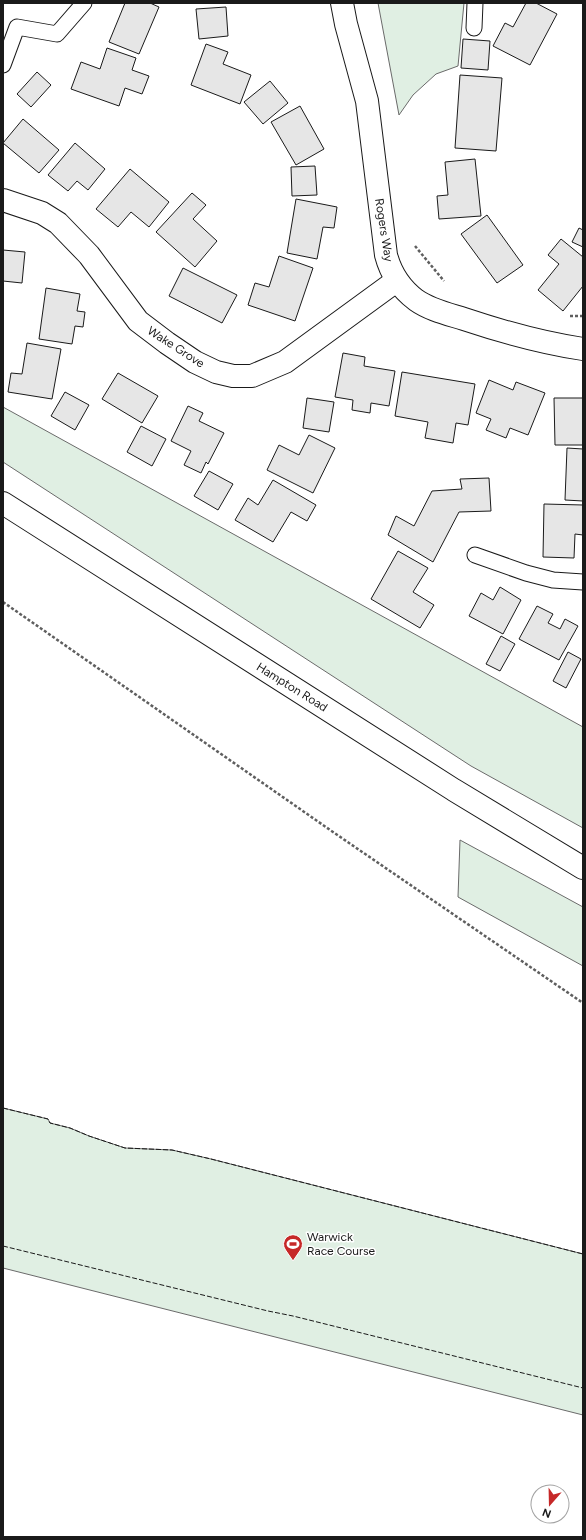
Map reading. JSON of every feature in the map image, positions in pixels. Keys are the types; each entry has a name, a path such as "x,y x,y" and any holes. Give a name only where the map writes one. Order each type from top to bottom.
{"street":[{"name":"Rogers Way","path":"342,3 346,24 367,101 386,255 389,268 396,281 415,300 428,308 505,332 561,346 583,349"},
{"name":"Wake Grove","path":"3,200 42,214 58,223 89,255 138,321 195,362 216,372 233,376 252,376 285,362 396,281"},
{"name":"Hampton Road","path":"3,503 454,790 583,868"}],"lane":[{"path":"3,65 17,27 57,34 84,3"},
{"path":"474,28 476,3"},
{"path":"475,555 553,580 583,582"}],"path":[{"path":"411,241 444,281 451,283"},
{"path":"568,316 583,316"},
{"path":"3,602 333,832 583,1003"}],"green space":[{"path":"378,3 464,3 458,66 436,74 413,95 399,115"},
{"path":"3,407 583,727 583,828 471,766 3,462"},
{"path":"460,840 583,907 583,966 458,897"},
{"name":"Warwick Race Course","path":"3,1108 48,1119 50,1123 70,1128 125,1148 172,1150 211,1159 583,1254 583,1415 3,1268"}],"building":[{"path":"125,3 150,3 159,7 139,54 109,42"},
{"path":"526,3 536,3 557,14 530,65 493,46 505,23 513,27"},
{"path":"226,7 228,36 199,39 196,9"},
{"path":"463,39 490,41 488,70 461,68"},
{"path":"206,44 228,52 223,64 251,75 240,104 191,85"},
{"path":"107,48 136,58 132,70 149,76 142,94 125,88 119,106 71,89 81,62 100,69"},
{"path":"37,72 51,85 31,107 17,94"},
{"path":"460,75 502,78 496,151 455,148"},
{"path":"270,81 288,103 263,124 244,102"},
{"path":"300,106 324,149 296,165 271,122"},
{"path":"23,119 59,150 39,173 3,143"},
{"path":"75,143 105,169 88,190 77,181 68,191 48,175"},
{"path":"475,159 481,216 439,219 437,196 448,195 445,162"},
{"path":"315,166 317,195 292,196 291,167"},
{"path":"130,169 169,202 149,227 131,212 118,227 96,209"},
{"path":"192,193 206,205 193,219 217,241 195,267 156,232"},
{"path":"296,199 337,207 334,228 323,227 317,259 287,253"},
{"path":"487,215 523,265 497,283 461,234"},
{"path":"579,228 583,230 583,247 572,242"},
{"path":"561,239 583,257 583,286 563,311 538,290 559,264 548,255"},
{"path":"3,250 25,252 22,283 3,281"},
{"path":"279,256 313,268 295,321 248,305 255,283 269,287"},
{"path":"183,268 237,295 222,323 169,296"},
{"path":"46,288 80,294 77,311 85,312 83,327 75,326 72,344 39,339"},
{"path":"27,343 61,349 52,399 8,392 11,373 22,374"},
{"path":"343,353 365,357 364,366 395,371 389,406 371,403 370,413 352,410 353,400 335,397"},
{"path":"402,372 475,384 468,425 456,423 453,443 425,438 428,422 395,416"},
{"path":"118,373 158,396 142,423 102,399"},
{"path":"489,380 513,390 516,382 545,393 528,435 510,428 506,438 486,430 491,419 476,413"},
{"path":"65,392 89,405 75,430 51,416"},
{"path":"307,398 334,402 329,432 303,428"},
{"path":"554,398 583,398 583,445 555,445"},
{"path":"188,406 203,413 199,421 224,433 208,464 206,462 201,473 184,465 191,451 171,441"},
{"path":"141,426 166,439 152,466 127,452"},
{"path":"309,435 335,448 313,493 267,470 279,445 299,455"},
{"path":"567,448 583,449 583,501 565,500"},
{"path":"209,471 233,484 218,510 194,496"},
{"path":"489,478 491,511 459,512 433,562 388,535 396,516 414,526 432,491 462,489 460,479"},
{"path":"273,480 316,505 307,521 291,512 273,542 235,520 248,498 258,505"},
{"path":"544,504 583,505 583,535 575,534 574,558 543,557"},
{"path":"398,551 428,568 413,592 434,605 420,628 371,599"},
{"path":"500,587 521,600 503,634 469,616 481,593 493,600"},
{"path":"537,606 553,614 548,623 560,629 565,619 578,626 559,660 519,639"},
{"path":"501,636 515,644 500,671 486,664"},
{"path":"568,652 581,659 566,688 553,681"}],"fence":[{"path":"3,1108 48,1119 50,1123 70,1128 125,1148 172,1150 211,1159 583,1254"},
{"path":"3,1246 583,1388"}],"place":[{"name":"Warwick Race Course","path":"293,1261"}]}
